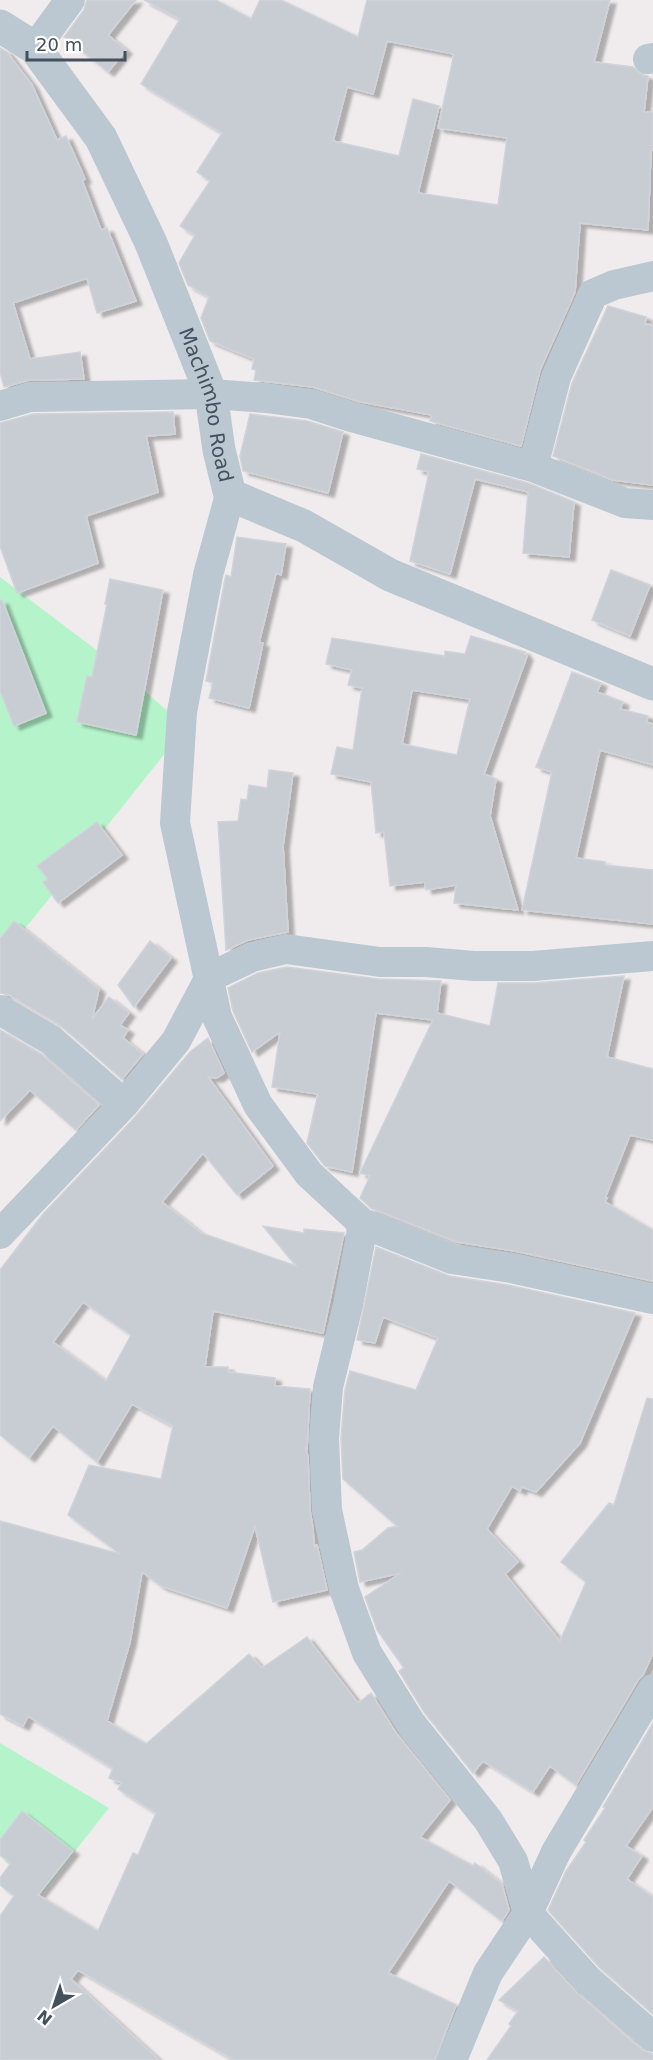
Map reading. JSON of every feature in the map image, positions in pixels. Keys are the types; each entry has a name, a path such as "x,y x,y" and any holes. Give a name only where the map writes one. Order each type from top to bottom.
{"street":[{"path":"35,48 70,0"},
{"name":"Machimbo Road","path":"0,26 35,48 101,138 151,243 211,394 219,450 230,495 208,575 182,712 175,823 217,1017 228,1044 258,1105 309,1174 362,1223"},
{"path":"533,468 556,377 593,294 614,285 653,276"},
{"path":"0,406 30,397 211,394 310,404 533,468 625,503 653,505"},
{"path":"230,495 304,526 390,575 653,684"},
{"path":"0,1234 124,1104 176,1041 210,977 252,957 286,949 380,962 533,966 653,956"},
{"path":"0,1010 51,1040 124,1104"},
{"path":"653,1299 511,1268 452,1259 362,1223 348,1305 328,1388 324,1438 327,1510 344,1589 367,1653 410,1722 488,1820 513,1861 528,1913 588,1980 653,2037"},
{"path":"452,2060 488,1973 528,1913 556,1852 653,1689"}],"green space":[{"path":"0,577 103,655 186,727 0,957"},
{"path":"0,1743 109,1808 42,1893 0,1856"}],"building":[{"path":"87,0 136,0 108,35 126,50 108,72 64,37 84,10"},
{"path":"144,0 216,0 251,19 260,0 281,0 358,37 367,0 610,0 594,62 633,67 642,75 648,76 644,112 653,112 653,150 651,150 648,230 580,223 575,292 540,370 521,446 430,421 432,415 361,402 313,387 254,380 256,370 252,369 254,359 210,341 201,318 209,297 188,285 179,263 195,235 180,226 210,181 197,172 222,133 141,84 180,19","holes":["387,41 454,54 438,128 507,138 498,205 418,193 439,106 413,99 399,156 333,141 347,87 373,94"]},
{"path":"0,48 7,52 32,85 57,140 66,136 85,179 82,180 101,230 107,228 136,301 97,313 87,278 13,303 30,359 80,352 84,379 29,380 4,387 0,372"},
{"path":"608,306 646,317 645,324 653,325 653,485 613,480 553,456 572,383"},
{"path":"173,412 175,434 146,436 158,492 86,516 98,563 17,593 0,546 0,423 33,414"},
{"path":"250,414 307,421 343,432 328,493 243,471 240,456"},
{"path":"421,454 528,483 574,502 569,557 523,553 528,492 475,479 450,574 410,561 429,472 417,469"},
{"path":"237,537 286,544 281,575 276,573 259,643 263,643 249,708 209,698 213,683 206,681 225,579 226,575 231,577"},
{"path":"611,570 650,585 630,636 592,620"},
{"path":"110,579 163,590 136,735 77,722 87,676 92,677"},
{"path":"2,600 46,713 14,726 0,691 0,601"},
{"path":"471,636 525,652 527,656 484,774 496,779 490,816 518,910 454,903 456,885 426,890 425,882 390,886 384,832 376,833 371,782 331,774 337,747 353,750 362,688 348,685 352,670 326,664 332,638 445,656 445,651 465,654","holes":["412,690 470,699 457,755 402,744"]},
{"path":"572,672 601,683 597,692 623,702 620,709 648,716 646,722 653,724 653,765 600,750 576,858 605,862 605,865 653,870 653,924 522,910 552,772 536,767"},
{"path":"269,770 293,773 283,846 288,932 248,940 226,950 218,822 238,821 241,799 247,800 249,785 267,788"},
{"path":"97,822 122,855 58,903 43,882 48,879 37,866"},
{"path":"14,921 99,989 92,1019 109,997 129,1013 120,1025 128,1030 123,1038 143,1054 122,1079 60,1025 9,995 0,993 0,939"},
{"path":"150,941 171,958 134,1007 118,985"},
{"path":"287,967 378,979 441,981 437,1013 490,1026 498,983 534,983 624,976 607,1057 653,1069 653,1140 630,1135 605,1202 653,1230 653,1281 515,1251 457,1242 371,1208 360,1198 370,1176 360,1173 433,1020 376,1013 352,1172 325,1166 307,1143 318,1094 272,1087 280,1032 252,1052 233,1011 228,988 258,973"},
{"path":"0,1030 41,1054 99,1105 76,1130 30,1090 0,1121"},
{"path":"208,1038 224,1073 217,1078 208,1077 273,1166 237,1195 203,1153 162,1202 201,1233 296,1266 263,1226 304,1233 304,1229 344,1233 323,1333 213,1311 205,1367 228,1367 228,1372 275,1378 275,1386 310,1389 307,1449 305,1447 308,1457 310,1511 314,1546 317,1545 327,1590 273,1602 255,1526 227,1608 161,1586 142,1572 130,1642 107,1721 146,1744 249,1654 262,1668 307,1637 358,1703 371,1693 396,1733 450,1800 420,1837 473,1866 475,1863 502,1884 509,1910 502,1921 449,1881 388,1973 456,2005 435,2060 234,2060 78,1970 71,1979 159,2060 0,2060 0,1916 14,1896 0,1885 0,1878 11,1863 0,1855 0,1840 22,1811 73,1851 38,1895 98,1931 133,1853 138,1855 156,1813 118,1789 122,1783 109,1778 113,1768 28,1716 23,1726 0,1714 0,1521 120,1554 68,1515 89,1465 161,1479 173,1426 132,1404 97,1462 53,1426 29,1458 0,1435 0,1270 43,1214 136,1116 190,1052","holes":["83,1302 131,1335 106,1381 53,1342"]},
{"path":"376,1247 449,1276 508,1285 635,1313 580,1443 536,1492 522,1487 520,1491 512,1486 487,1529 518,1562 505,1574 560,1641 586,1582 561,1562 609,1503 614,1505 647,1398 653,1399 653,1653 643,1675 576,1785 550,1766 533,1792 483,1761 473,1773 424,1712 399,1671 404,1668 377,1630 365,1597 401,1573 360,1582 354,1552 362,1550 388,1528 397,1526 343,1479 341,1438 345,1390 350,1371 416,1390 438,1338 383,1317 375,1343 357,1340"},
{"path":"653,1723 653,1807 626,1846 642,1856 627,1879 653,1897 653,2014 600,1968 548,1910 566,1871 586,1842 584,1840 605,1808 603,1807"},
{"path":"544,1957 577,1993 642,2050 653,2054 653,2060 487,2060 511,2026 509,2024 518,2011 499,2000"}]}
